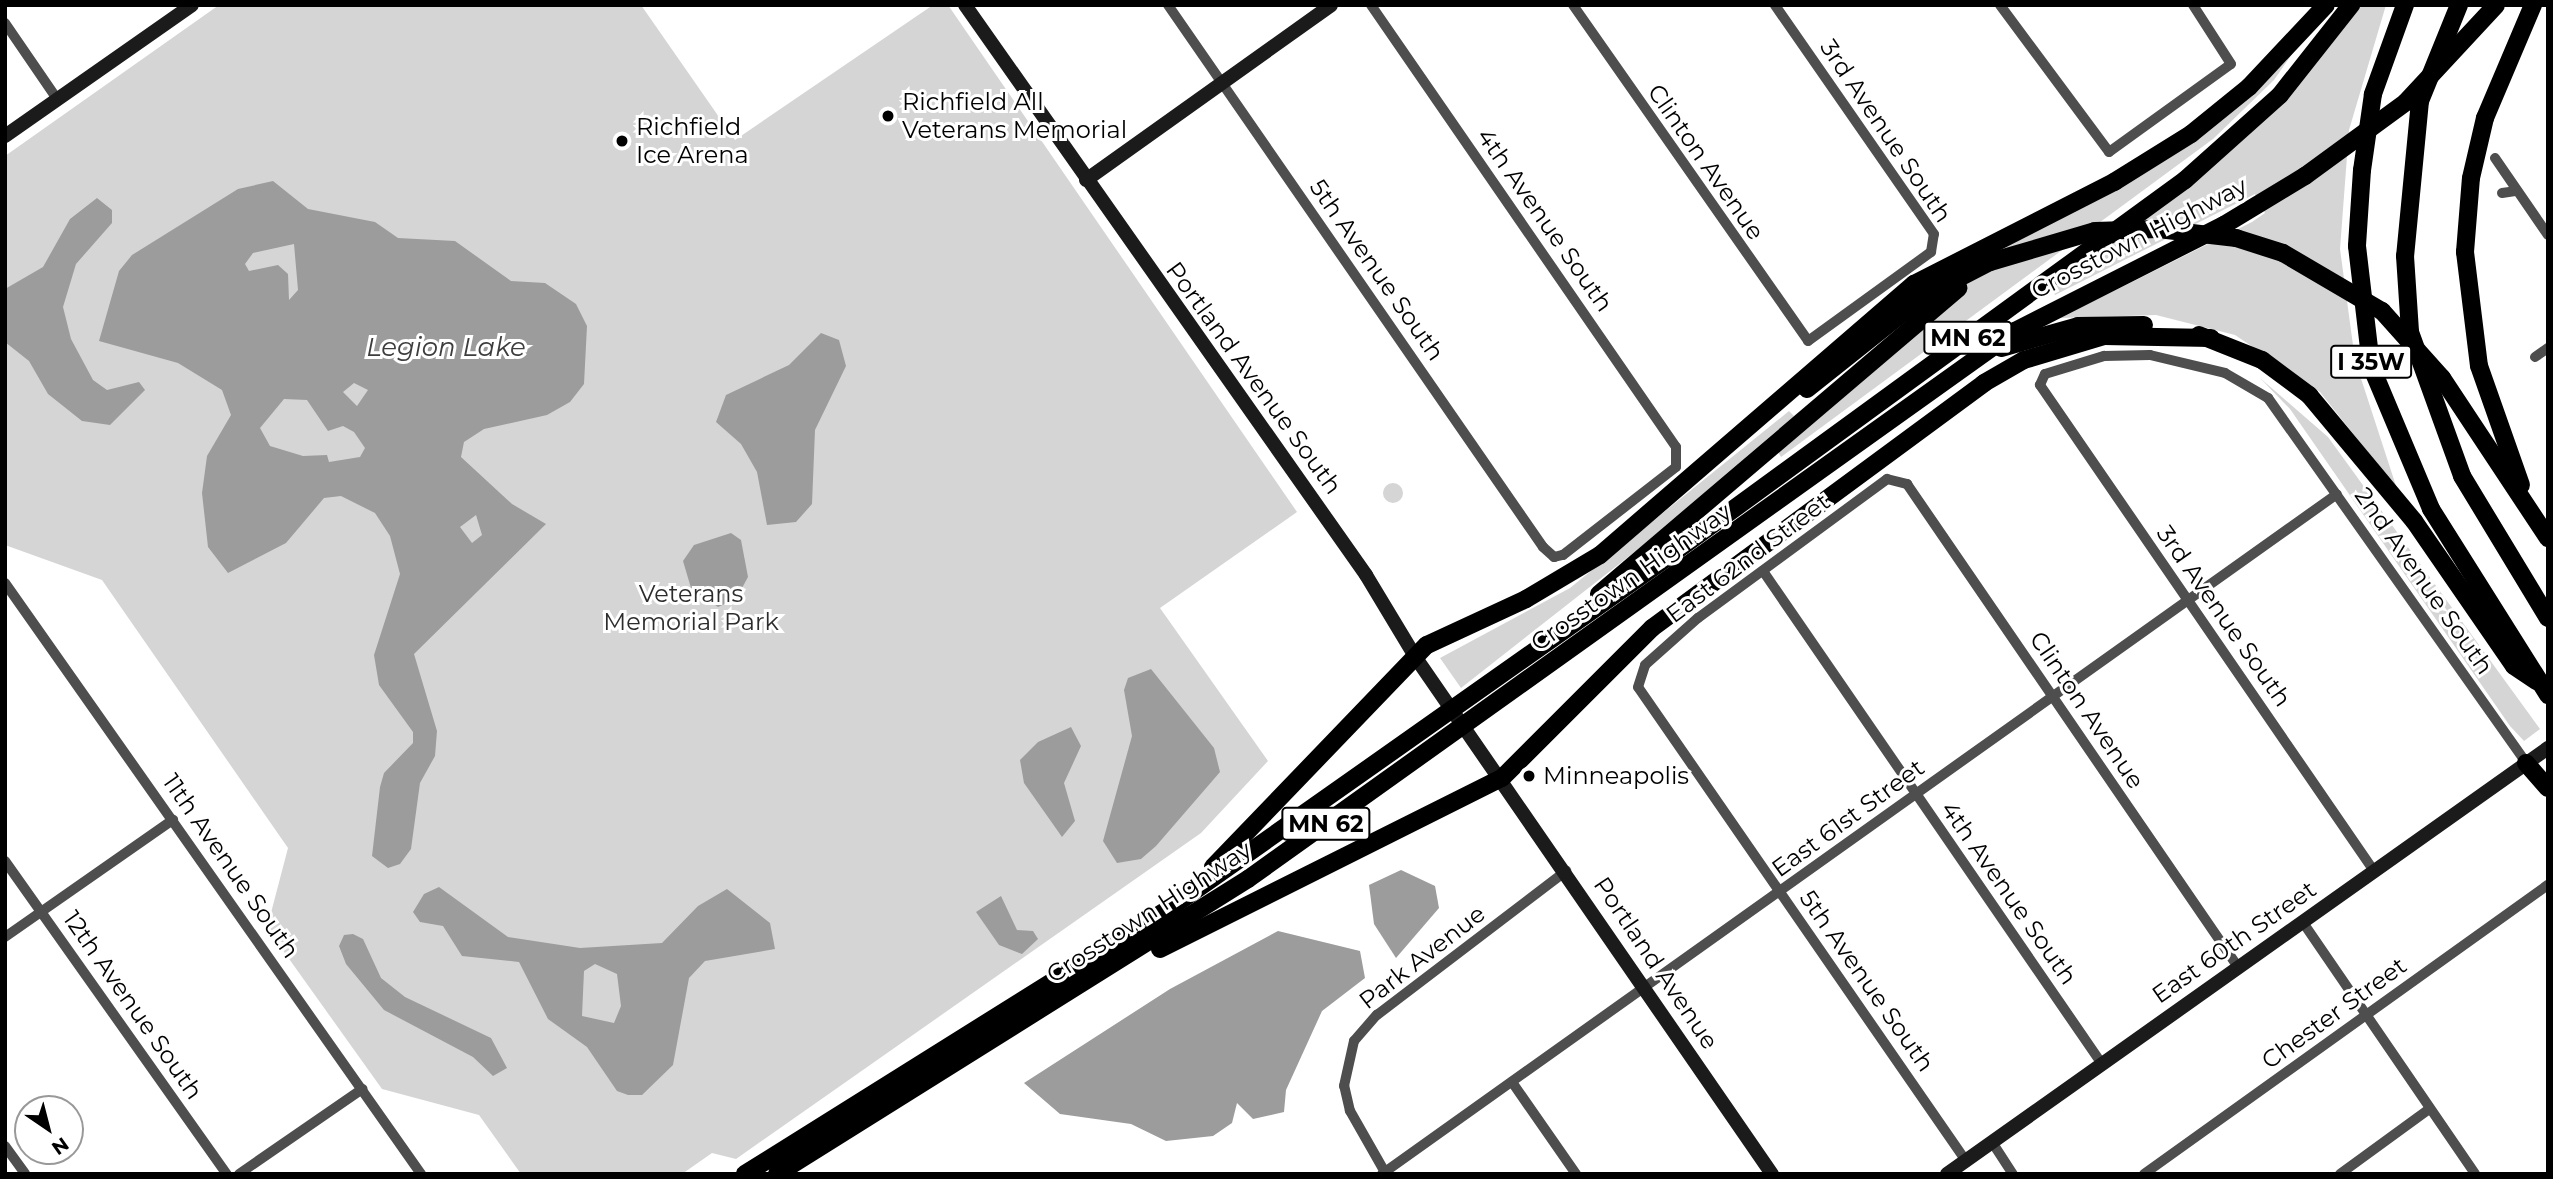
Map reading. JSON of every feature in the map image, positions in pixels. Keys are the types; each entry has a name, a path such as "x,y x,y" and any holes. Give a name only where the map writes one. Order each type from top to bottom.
{"highway":[{"path":"1173,906 1427,645 1526,599 1600,555 1914,284 2114,182 2190,134 2249,87 2326,5"},
{"name":"Crosstown Highway","path":"745,1174 1173,906 2185,180 2280,95 2351,5"},
{"name":"I 35W","path":"2404,5 2373,94 2362,170 2357,246 2371,366 2431,509 2544,689"},
{"name":"I 35W","path":"2459,5 2416,127 2405,256 2410,331 2462,476 2548,618"},
{"name":"Crosstown Highway","path":"777,1174 1084,986 1248,879 2058,306 2262,202 2406,102 2496,5"},
{"path":"2531,511 2500,432 2469,312 2469,202 2497,80 2533,5"},
{"path":"1709,463 1924,296 2013,256 2095,232 2158,229 2236,238 2283,253 2382,311 2442,378 2548,538"},
{"path":"1554,635 1927,311 2013,256"},
{"path":"1988,353 2044,334 2121,323 2210,338 2262,360 2309,395 2414,521 2514,666 2544,689"},
{"path":"1084,986 1502,779 1652,628 1984,383 2024,360 2104,336 2210,338"},
{"path":"2526,763 2548,788"}],"street":[{"name":"Portland Avenue South","path":"965,5 1366,575 1416,658 1502,779"},
{"name":"5th Avenue South","path":"1168,5 1554,557"},
{"path":"1086,180 1331,5"},
{"name":"4th Avenue South","path":"1371,5 1681,460 1590,536 1554,557"},
{"name":"Clinton Avenue","path":"1573,5 1808,341 1935,247"},
{"name":"3rd Avenue South","path":"1776,5 1934,234 1935,247"},
{"path":"2000,5 2100,148 2119,149 2226,73 2229,56 2193,5"},
{"path":"5,136 189,6"},
{"path":"5,23 57,99"},
{"path":"2495,158 2548,235"},
{"path":"2502,193 2517,191"},
{"path":"2535,357 2548,348"},
{"name":"2nd Avenue South","path":"2040,385 2045,374 2104,356 2188,360 2247,382 2288,423 2526,763"},
{"name":"3rd Avenue South","path":"2040,385 2374,871"},
{"name":"Clinton Avenue","path":"1899,478 2238,967"},
{"name":"East 62nd Street","path":"1638,687 1645,665 1763,571 1887,479 1899,478"},
{"name":"East 61st Street","path":"1385,1173 2337,495"},
{"name":"4th Avenue South","path":"1763,571 2102,1064"},
{"name":"11th Avenue South","path":"5,583 421,1174"},
{"name":"5th Avenue South","path":"1638,687 1966,1161"},
{"name":"East 60th Street","path":"1947,1174 2548,748"},
{"name":"Portland Avenue","path":"1502,779 1772,1174"},
{"path":"5,937 173,820"},
{"name":"12th Avenue South","path":"5,861 227,1174"},
{"name":"Park Avenue","path":"1385,1173 1355,1122 1344,1086 1354,1041 1377,1015 1566,871"},
{"name":"Chester Street","path":"2144,1174 2548,886"},
{"path":"2302,922 2474,1174"},
{"path":"1513,1082 1576,1174"},
{"path":"239,1174 362,1089"},
{"path":"2340,1174 2429,1109"},
{"path":"1992,1142 2013,1174"},
{"path":"5,1146 25,1174"},
{"path":"2158,1164 2165,1174"}],"green space":[{"name":"Veterans Memorial Park","path":"219,5 641,5 735,140 933,5 948,5 1297,512 1160,608 1268,761 1201,833 736,1159 712,1153 682,1174 521,1174 479,1115 382,1089 267,928 288,848 102,580 5,545 5,156"},
{"path":"2358,5 2386,5 2349,130 2340,249 2355,360 2397,489 2320,392 2235,335 2156,315 2060,318 2252,222 2265,213 2255,194 2055,295 2051,289 2246,137"},
{"path":"2299,44 2274,80 2213,139 1781,457 1778,452 1920,325 1886,311 2089,200"},
{"path":"2260,378 2328,437 2540,729 2524,741 2510,726 2290,409"},
{"path":"1789,411 1794,416 1637,550 1461,688 1440,658 1570,588"},
{"path":"1393,483 1400,486 1403,493 1400,500 1393,503 1386,500 1383,493 1386,486"}],"water":[{"name":"Legion Lake","path":"273,181 308,209 375,222 398,238 455,241 511,281 545,283 576,304 587,326 584,384 570,402 547,415 484,429 464,442 461,457 512,504 546,524 414,654 437,731 435,756 420,783 411,849 400,864 388,868 372,856 380,787 384,773 413,743 413,732 379,685 374,655 400,574 390,536 375,513 341,496 324,498 286,543 228,573 208,547 202,493 207,456 231,415 222,390 178,363 99,341 119,271 132,255 238,189","holes":["294,244 298,290 289,300 288,274 278,265 249,271 245,264 253,253","354,383 368,390 357,406 343,392","284,399 307,400 328,431 343,426 354,432 365,448 360,457 329,462 327,455 303,456 270,446 260,428","476,515 482,535 472,543 460,527"]},
{"path":"97,198 112,210 112,223 76,264 63,307 71,339 93,380 107,390 139,382 145,390 110,425 82,421 48,394 29,361 5,342 5,289 43,267 70,219"},
{"path":"821,333 839,340 846,366 815,430 812,504 796,522 767,525 757,472 741,444 716,422 726,395 789,365"},
{"path":"731,533 741,540 748,577 736,599 718,607 691,588 683,561 694,545"},
{"path":"1151,669 1214,748 1220,772 1156,846 1141,859 1117,863 1103,841 1132,736 1124,690 1128,678"},
{"path":"1071,727 1081,746 1064,783 1075,821 1062,837 1024,783 1020,760 1038,742"},
{"path":"1401,870 1435,886 1439,908 1396,958 1374,924 1369,885"},
{"path":"439,887 508,937 580,948 662,943 698,906 727,889 770,923 775,949 705,961 689,978 673,1065 642,1095 628,1095 617,1091 587,1047 548,1019 519,962 462,956 443,926 420,922 413,912 424,894","holes":["595,964 617,974 621,1006 614,1023 582,1016 584,971"]},
{"path":"1001,896 1017,930 1033,931 1038,939 1022,954 999,945 976,912"},
{"path":"1278,931 1360,951 1365,978 1322,1011 1286,1090 1284,1112 1253,1119 1237,1103 1232,1123 1213,1136 1166,1141 1131,1124 1060,1114 1024,1083 1170,989"},
{"path":"353,934 363,939 381,978 405,997 491,1038 507,1068 493,1076 473,1057 384,1010 346,964 339,946 344,935"}],"place":[{"name":"Richfield All Veterans Memorial","path":"888,116"},
{"name":"Richfield Ice Arena","path":"622,141"},
{"name":"Minneapolis","path":"1529,776"}]}
